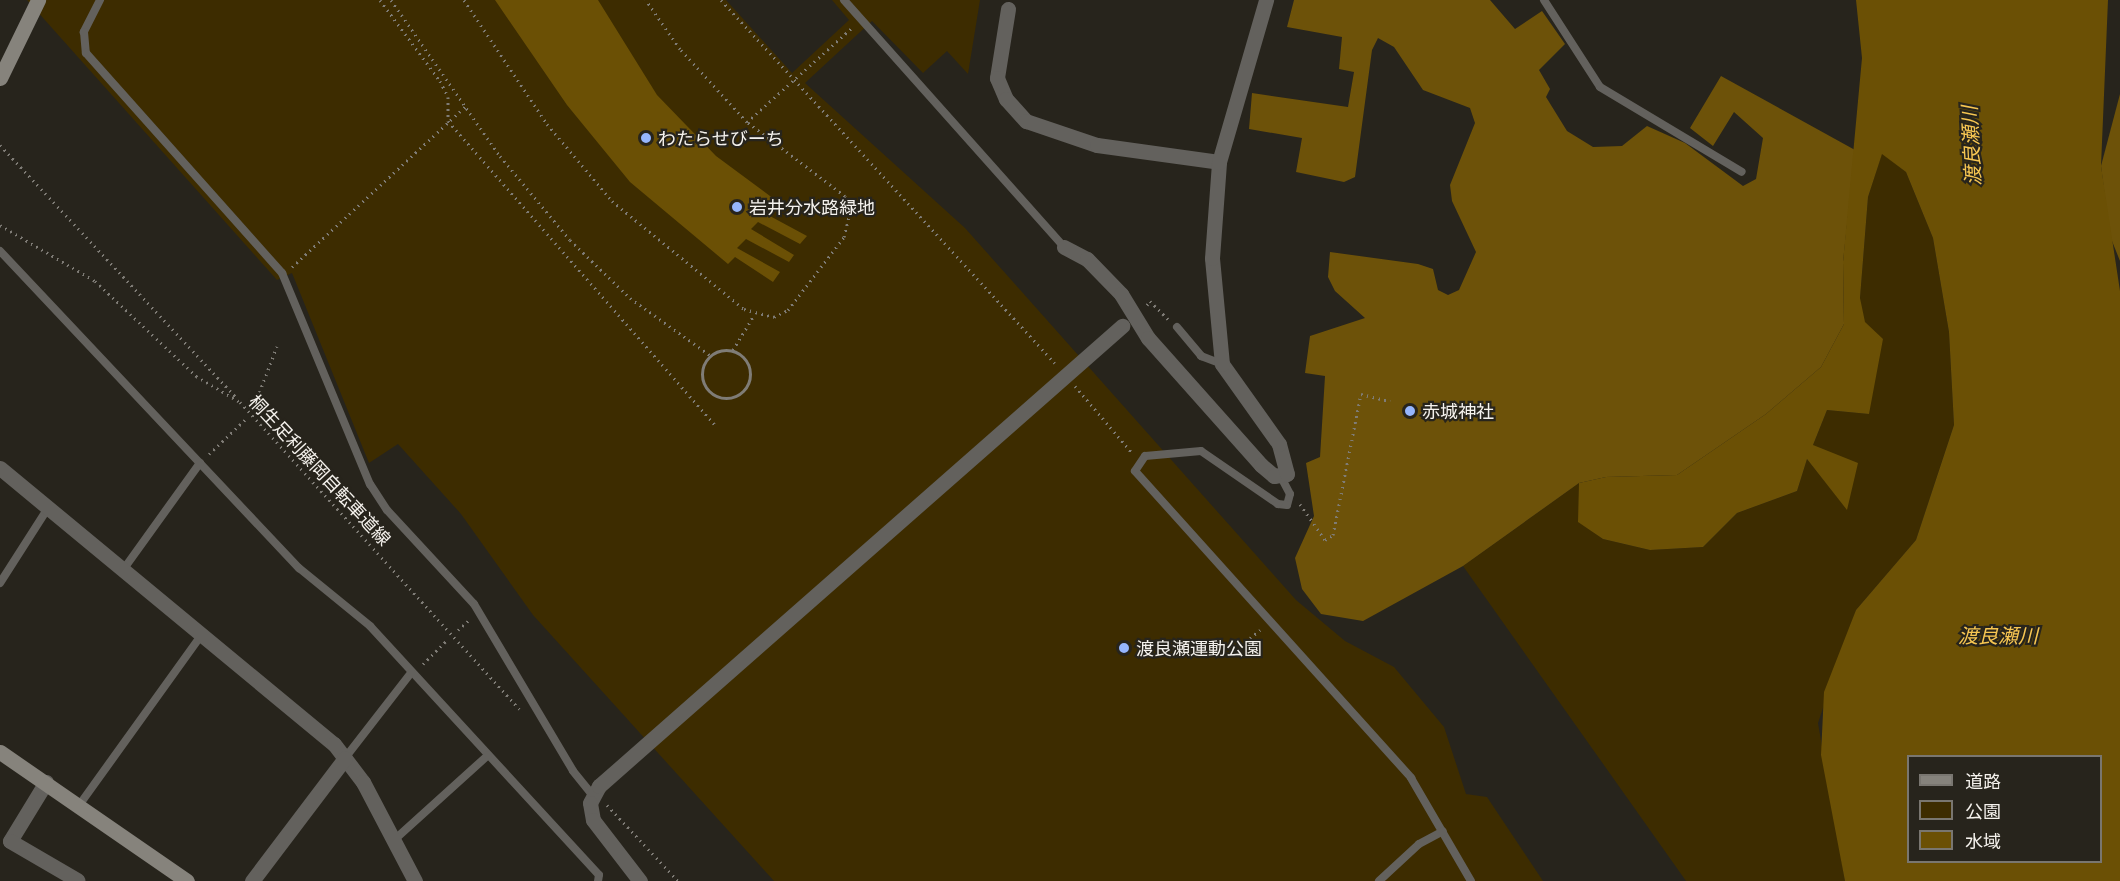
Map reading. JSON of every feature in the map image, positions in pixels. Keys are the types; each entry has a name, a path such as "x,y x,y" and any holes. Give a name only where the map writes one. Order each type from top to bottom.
{"street":[{"path":"0,78 38,0"},
{"path":"1064,247 1088,259 1137,315 1148,338 1261,465 1281,477 1290,467 1287,459 1222,364 1212,258 1219,162 1266,0"},
{"path":"1008,9 997,78 1006,99 1026,121 1097,145 1219,162"},
{"path":"640,881 593,820 597,794 1137,315"},
{"path":"0,468 202,634 345,758 416,881"},
{"path":"0,752 80,804 187,881"},
{"path":"252,881 345,758"},
{"path":"46,782 10,841 77,880"}],"lane":[{"path":"100,0 84,32 86,53 282,273 370,484 387,510 474,604 597,794"},
{"path":"844,0 1064,247"},
{"path":"1544,0 1600,87 1742,172"},
{"path":"0,251 299,568 349,604 599,875 598,881"},
{"path":"1177,327 1200,356 1222,364"},
{"path":"1281,477 1290,494 1287,505 1278,504 1201,451 1145,456 1137,463 1139,478 1411,778 1471,881"},
{"path":"123,570 200,463"},
{"path":"0,583 48,508"},
{"path":"80,804 202,634"},
{"path":"345,758 411,673"},
{"path":"393,841 487,756"},
{"path":"1379,881 1419,844 1443,831"}],"path":[{"path":"380,0 440,81 448,97 448,121 716,426"},
{"path":"391,0 465,106 534,198 598,269 710,356"},
{"path":"465,0 547,124 612,201 754,315 774,317 788,310 852,220 845,196 747,122 680,49 646,0"},
{"path":"721,0 1063,372"},
{"path":"747,122 855,25"},
{"path":"282,273 465,106"},
{"path":"0,146 240,402"},
{"name":"桐生足利藤岡自転車道線","path":"0,225 94,281 196,376 240,402 522,712"},
{"path":"1155,306 1177,327"},
{"path":"733,350 746,360 751,374 745,389 732,398 716,396 705,385 702,369 710,356 733,350 754,315"},
{"path":"253,409 277,346"},
{"path":"1071,381 1137,463"},
{"path":"1290,494 1325,540 1333,535 1361,393 1390,401"},
{"path":"210,453 247,418"},
{"path":"458,630 472,616"},
{"path":"419,668 447,640"},
{"path":"597,794 678,881"}],"green space":[{"path":"27,0 726,0 792,73 849,20 832,0 980,0 968,74 947,51 923,73 872,21 805,83 965,228 1296,600 1345,641 1394,667 1444,727 1466,794 1487,797 1543,881 774,881 533,615 461,514 398,444 369,463 292,273 277,280"},
{"path":"1882,153 1906,172 1933,238 1949,332 1954,425 1916,540 1856,610 1818,723 1845,881 1686,881 1463,566 1579,483 1579,522 1603,539 1650,550 1703,547 1737,513 1797,491 1807,459 1847,509 1813,445 1827,410 1869,414 1860,298 1868,197"}],"shaded area":[{"path":"1294,0 1490,0 1515,29 1542,11 1565,44 1539,70 1550,89 1546,97 1567,131 1593,147 1622,146 1647,126 1685,143 1743,186 1756,179 1763,138 1734,112 1713,146 1690,128 1721,76 1855,150 1843,262 1844,324 1821,367 1766,414 1677,475 1606,477 1579,483 1463,566 1363,621 1321,614 1302,589 1295,558 1314,516 1306,463 1320,457 1325,376 1305,373 1310,336 1365,318 1335,291 1328,277 1330,252 1418,264 1433,269 1438,290 1448,295 1459,290 1476,252 1452,201 1450,185 1475,123 1470,108 1423,90 1394,47 1378,38 1372,50 1355,177 1344,182 1296,172 1302,138 1249,129 1252,93 1348,107 1354,72 1339,69 1342,37 1287,27"},
{"path":"2120,94 2120,261 2110,236 2101,166"}],"water":[{"name":"わたらせびーち","path":"495,0 598,0 657,95 716,156 774,199 768,215 807,236 800,244 758,222 751,229 794,255 789,262 746,239 737,248 780,272 773,282 735,257 728,264 630,182 567,105"},
{"name":"渡良瀬川","path":"1856,0 2108,0 2101,166 2120,291 2120,881 1845,881 1821,755 1824,692 1856,610 1916,540 1954,425 1949,332 1933,238 1906,172 1882,154 1868,197 1860,298 1865,322 1883,339 1869,414 1827,410 1813,445 1858,463 1847,510 1807,459 1797,491 1737,513 1703,547 1650,550 1603,539 1578,522 1579,483 1606,477 1677,475 1766,414 1821,367 1844,324 1843,262 1862,58"}],"place":[{"name":"わたらせびーち","path":"646,138"},
{"name":"岩井分水路緑地","path":"737,207"},
{"name":"赤城神社","path":"1410,411"},
{"name":"渡良瀬運動公園","path":"1124,648"}]}
